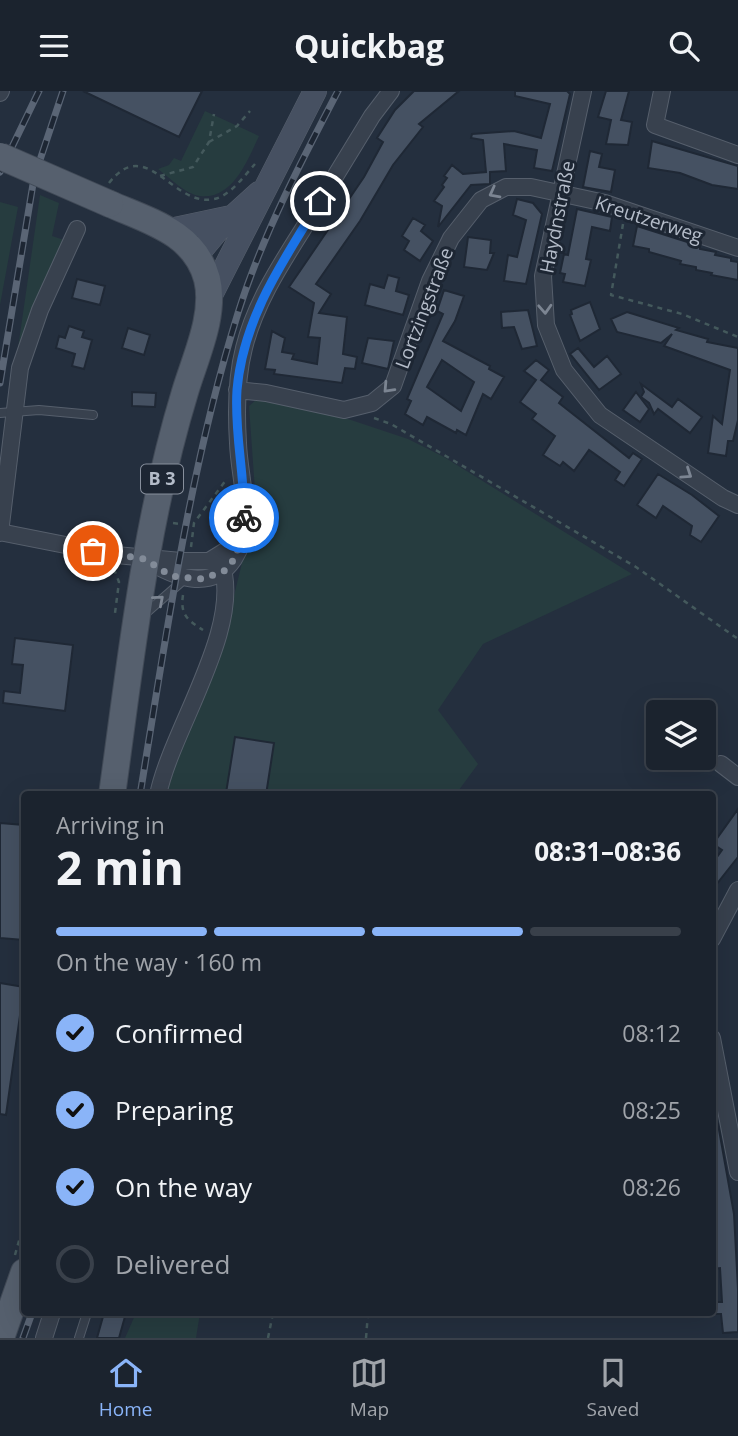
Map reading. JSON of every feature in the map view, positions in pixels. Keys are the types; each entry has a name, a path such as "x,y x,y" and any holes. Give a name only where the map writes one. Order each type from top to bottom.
{"main road":[{"path":"0,156 170,230 184,239 197,255 216,249 271,182 315,91"},
{"path":"170,230 239,224"},
{"path":"209,299 239,224"},
{"name":"B 3","path":"113,791 145,559 166,457 203,332 209,299 206,277 197,255"},
{"path":"1,1338 21,1281"}],"street":[{"path":"145,559 171,576 202,579 222,564 241,541 244,502 238,446 237,390 243,350 267,287 372,115 391,91"},
{"name":"Haydnstraße","path":"583,91 543,276 546,325 564,370 600,415 723,498 738,505"},
{"path":"663,91 655,125 738,155"},
{"name":"Lortzingstraße","path":"344,410 372,403 393,386 404,363 430,281 451,237 481,200 506,187 530,187 560,194"},
{"name":"Kreutzerweg","path":"560,194 626,210 738,248"},
{"path":"77,229 40,310 8,414 0,533 145,559 209,561 222,564"},
{"path":"237,390 266,393 344,410"},
{"path":"159,791 165,762 218,639 222,564"},
{"path":"721,764 738,776"},
{"path":"716,931 738,890"},
{"path":"716,1059 738,1172"},
{"path":"44,1338 51,1316"}],"lane":[{"path":"8,414 39,410 93,415"},
{"path":"135,626 186,578"},
{"path":"79,1338 86,1316"}],"path":[{"path":"209,142 237,126 250,111"},
{"path":"160,176 192,167 209,142 214,114"},
{"path":"150,168 198,199 216,199 232,189 256,163"},
{"path":"626,210 611,295 682,314 738,337"},
{"path":"344,410 391,423 636,567 738,639"},
{"path":"268,1338 272,1316"},
{"path":"366,1338 368,1316"}],"green space":[{"path":"205,111 259,136 238,176 222,192 212,196 194,195 158,169 169,165 174,158 181,161"},
{"path":"40,195 59,203 52,236 64,240 15,369"},
{"path":"0,202 18,207 0,305"},
{"path":"262,395 321,410 408,439 444,457 632,574 483,644 438,710 478,764 458,791 166,791 225,633 256,505 249,406"},
{"path":"135,1316 200,1316 196,1338 125,1338"}],"building":[{"path":"83,91 202,91 179,137"},
{"path":"414,91 459,91 419,124 423,127 393,165 360,221 316,284 331,294 319,313 347,317 343,354 357,357 355,369 345,368 342,383 274,374 275,370 265,369 272,331 285,338 282,352 294,354 292,359 317,364 320,338 308,337 314,303 289,287 364,177 383,142 377,138 395,110"},
{"path":"515,91 567,91 570,94 552,171 534,168 537,150 504,144 506,171 490,172 490,184 471,185 438,227 442,206 434,201 444,187 442,185 447,178 444,176 452,165 463,174 486,172 483,140 471,138 472,134 514,131 541,138 550,104 515,96"},
{"path":"606,91 629,91 621,120 632,122 628,145 606,144 611,120 598,117"},
{"path":"652,141 738,166 738,189 712,185 680,173 648,168"},
{"path":"590,151 602,154 599,167 615,170 611,192 583,187"},
{"path":"517,199 533,203 542,214 526,284 504,281 508,255 517,257 526,220 513,215"},
{"path":"577,209 612,217 610,231 592,227 586,259 591,260 585,286 563,282 565,274 560,273 564,254 568,255"},
{"path":"413,218 425,225 421,231 433,241 420,261 404,250 409,241 402,236"},
{"path":"637,226 700,246 700,249 716,252 715,255 731,258 731,261 738,262 738,280 711,275 712,273 696,270 696,267 680,264 681,261 649,252 649,249 633,246"},
{"path":"468,237 491,240 490,253 494,253 487,270 464,267"},
{"path":"388,275 399,278 396,291 409,295 403,315 365,305 370,284 384,288"},
{"path":"77,279 105,286 100,305 72,298"},
{"path":"444,290 464,296 455,321 443,341 490,366 489,369 504,377 491,399 483,394 466,435 457,430 456,433 427,417 423,425 405,414 411,401 407,399 443,314 437,311","holes":["442,360 474,382 461,411 427,387"]},
{"path":"590,302 600,329 580,341 570,315 571,310"},
{"path":"528,310 537,346 522,349 514,327 502,328 501,312"},
{"path":"627,312 679,328 676,330 708,339 707,342 738,348 738,420 733,441 728,441 726,456 708,453 713,416 722,424 730,370 664,346 672,334 661,343 617,332 611,319"},
{"path":"69,326 84,331 82,337 92,340 84,369 72,366 75,354 56,348 59,336 65,338"},
{"path":"128,328 150,335 144,355 122,348"},
{"path":"368,338 394,341 388,369 362,363"},
{"path":"578,348 594,367 607,356 621,374 599,390 570,354"},
{"path":"536,360 549,370 541,380 563,397 559,403 629,458 633,453 642,459 624,486 615,480 620,472 589,450 574,471 563,462 560,466 543,455 555,436 532,419 536,414 520,402 536,380 524,371"},
{"path":"641,384 672,407 678,399 702,417 690,433 658,409 654,414 649,403 641,397 644,392"},
{"path":"132,392 156,393 155,407 132,406"},
{"path":"636,392 649,409 640,422 623,410"},
{"path":"658,474 719,516 701,542 690,535 692,526 663,506 656,518 637,505"},
{"path":"15,638 73,645 65,711 3,703 4,691 20,693 23,665 12,664"},
{"path":"235,737 274,743 267,791 226,791"},
{"path":"738,809 738,857 716,885 716,858 722,850 716,846 716,840"},
{"path":"0,823 21,825 21,940 0,938"},
{"path":"0,983 21,986 21,1008 6,1115 0,1114"},
{"path":"716,1124 734,1214 738,1332 723,1333 721,1314 716,1314 716,1302 722,1302 720,1268 716,1268"},
{"path":"103,1316 125,1316 119,1338 97,1338"}],"railway":[{"path":"0,172 39,91"},
{"path":"0,383 34,178 63,91"},
{"path":"141,791 181,552 221,371 238,313 270,228 338,91"},
{"path":"23,1338 31,1316"}],"way so far":[{"path":"93,551 145,559 171,576 202,579 224,571 236,557 244,518"}],"route":[{"path":"244,518 237,418 237,390 243,350 267,287 320,201"}]}
